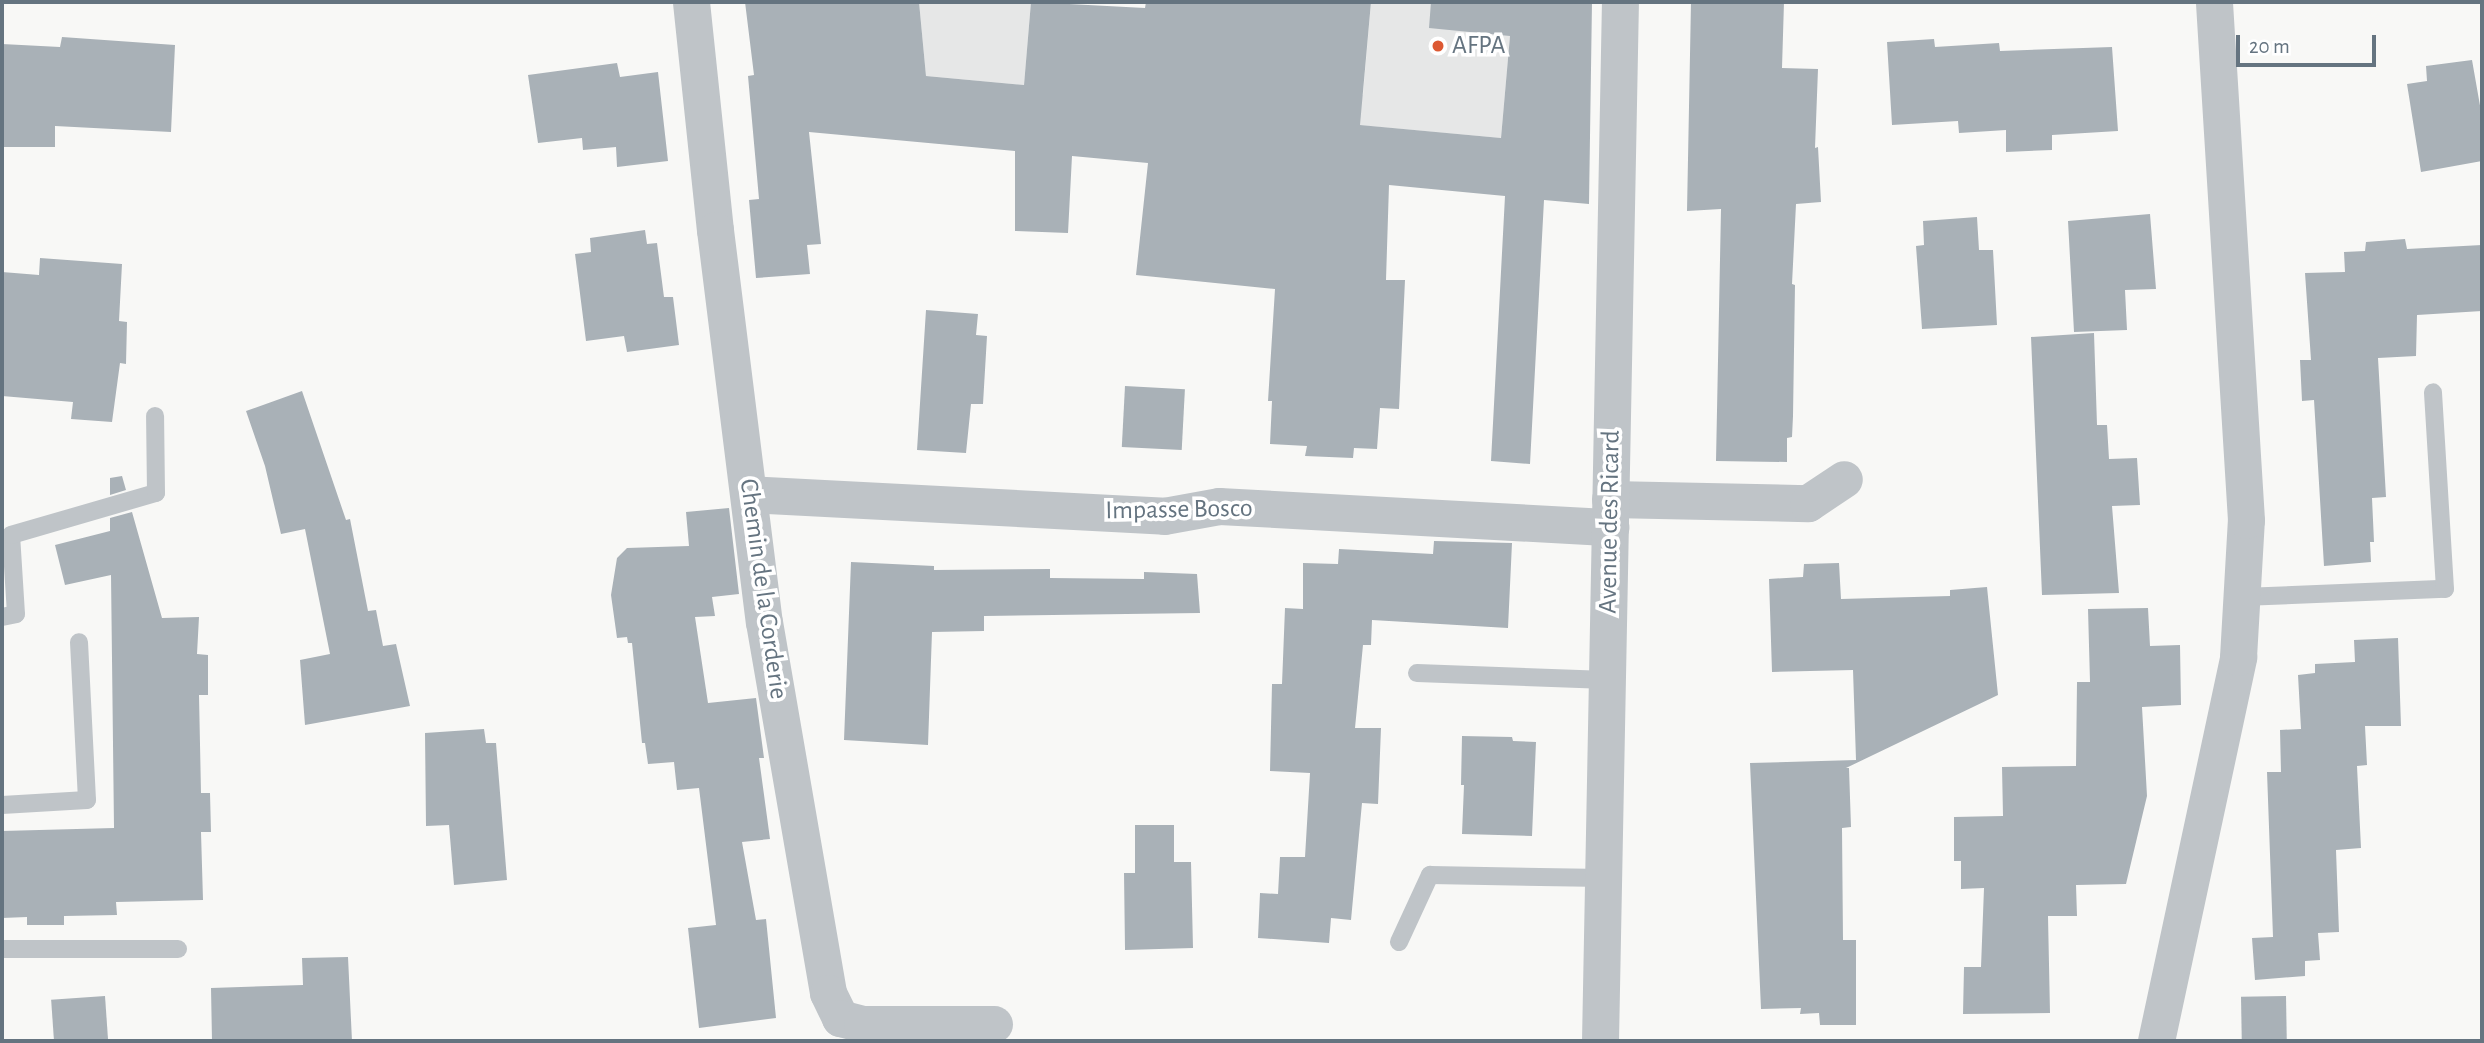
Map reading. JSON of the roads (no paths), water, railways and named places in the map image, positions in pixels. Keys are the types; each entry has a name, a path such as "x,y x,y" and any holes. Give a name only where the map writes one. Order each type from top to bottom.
{"street":[{"name":"Chemin de la Corderie","path":"691,2 715,230 764,622 828,993 840,1018 862,1024 994,1024"},
{"name":"Avenue des Ricard","path":"1600,1041 1620,2"},
{"path":"2156,1041 2238,657 2242,597 2246,520 2214,2"},
{"name":"Impasse Bosco","path":"749,494 1164,516 1219,506 1610,513 1808,503 1844,480"}],"lane":[{"path":"2242,597 2445,589 2433,392"},
{"path":"2,617 16,614 11,535 156,493 155,416"},
{"path":"2,805 86,800 79,642"},
{"path":"1417,673 1607,680"},
{"path":"1399,942 1430,875 1604,878"},
{"path":"2,949 178,949"}],"place":[{"name":"AFPA","path":"1438,46"}]}
